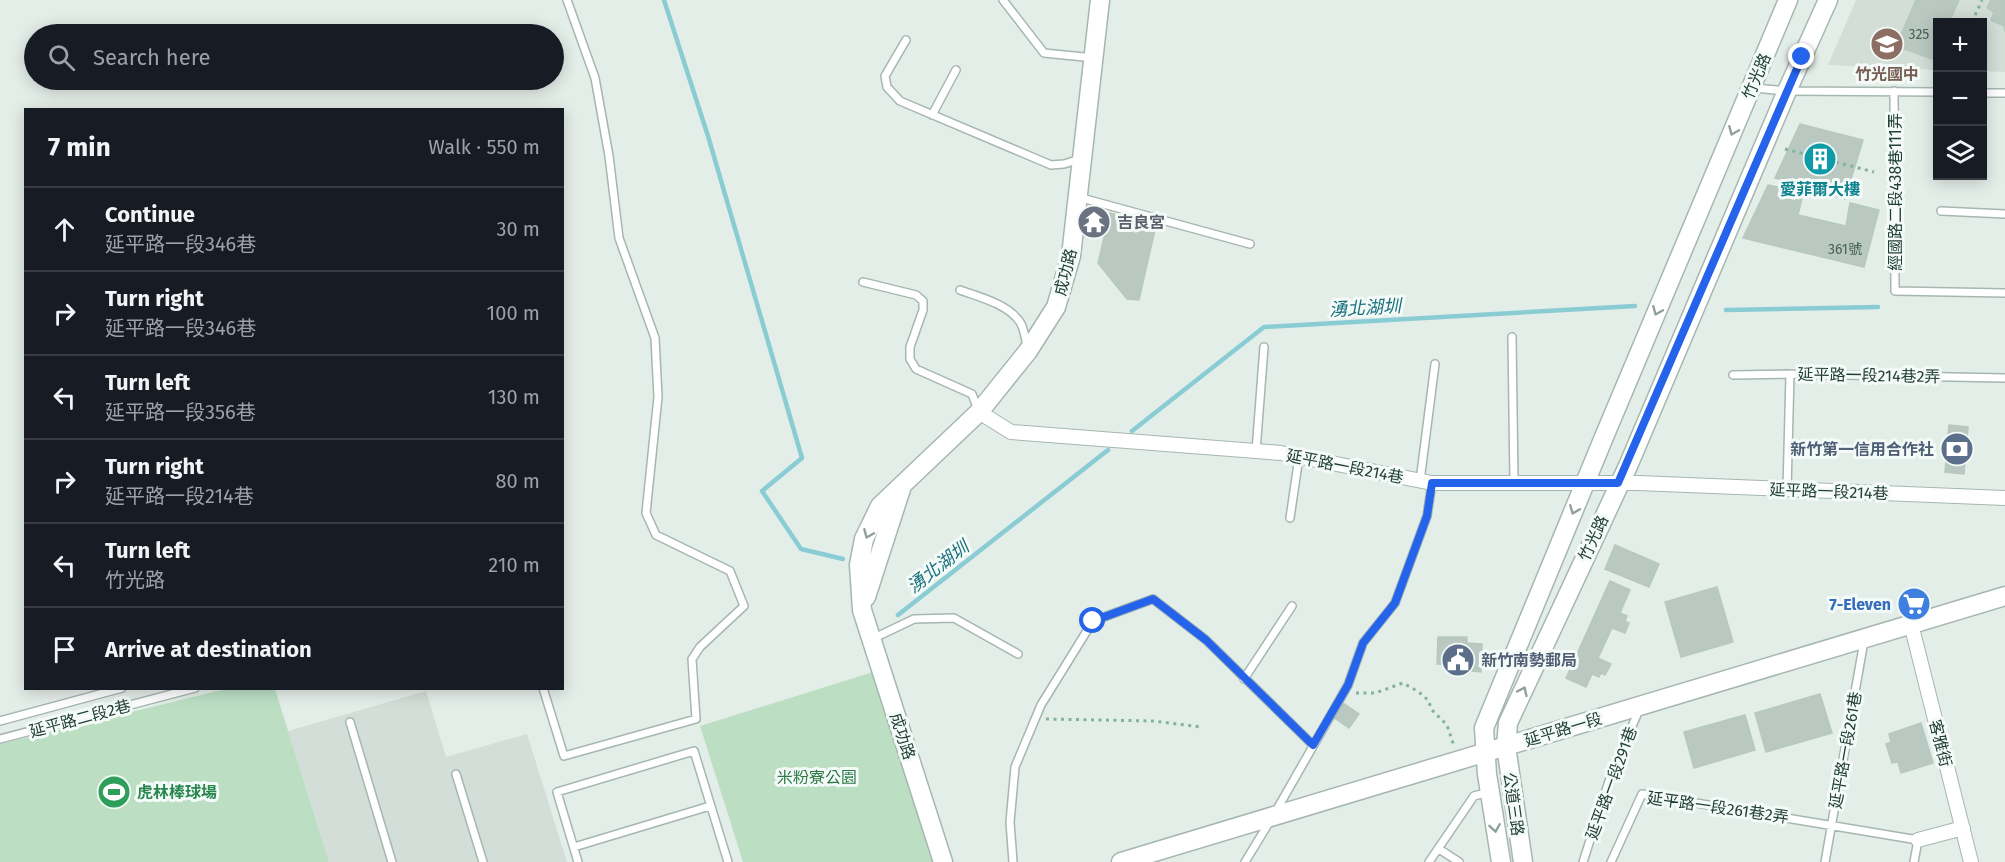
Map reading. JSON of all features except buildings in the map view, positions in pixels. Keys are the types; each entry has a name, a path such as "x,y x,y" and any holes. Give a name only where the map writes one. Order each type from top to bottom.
{"street":[{"name":"成功路","path":"943,862 862,610 901,487 979,412 1028,351 1056,307 1071,256 1100,0"},
{"name":"竹光路","path":"1485,753 1484,728 1788,0"},
{"name":"竹光路","path":"1506,746 1508,723 1618,483 1828,0"},
{"name":"延平路一段214巷","path":"979,412 1011,432 1299,457 1426,482 1618,483 2005,498"},
{"name":"延平路一段","path":"1120,862 2005,596"},
{"name":"客雅街","path":"1911,624 1971,862"},
{"name":"公道三路","path":"1506,746 1523,862"},
{"name":"公道三路","path":"1485,753 1501,862"},
{"path":"1918,840 1964,828"}],"lane":[{"path":"544,690 564,756 696,719 692,659 700,646 744,606 730,572 656,535 646,513 658,397 655,339 619,238 609,156 595,78 567,0"},
{"path":"1003,0 1044,53 1094,58"},
{"path":"906,40 885,76 887,87 900,101 1051,165 1082,159"},
{"path":"933,115 956,70"},
{"path":"1751,87 1787,91 1933,92"},
{"name":"經國路二段438巷111弄","path":"1894,91 1896,291 2005,293"},
{"path":"1987,93 2005,93"},
{"path":"1078,197 1250,244"},
{"path":"1941,211 2005,214"},
{"path":"863,282 916,295 923,301 923,310 910,347 910,360 916,369 972,394 979,412"},
{"path":"960,290 987,300 1011,313 1021,323 1028,351"},
{"path":"1512,337 1514,483"},
{"path":"1256,452 1264,346"},
{"path":"1245,862 1346,690 1363,643 1395,603 1427,516 1426,482 1435,364"},
{"path":"1787,490 1791,374"},
{"name":"延平路一段214巷2弄","path":"1733,375 2005,378"},
{"path":"1290,518 1299,457"},
{"path":"1013,862 1010,822 1015,767 1041,705 1093,621 1153,599 1206,640 1313,745"},
{"path":"1244,679 1292,606"},
{"path":"872,639 914,619 954,618 1018,654"},
{"name":"延平路一段261巷","path":"1825,862 1864,638"},
{"path":"0,721 115,690"},
{"name":"延平路二段2巷","path":"0,739 187,690"},
{"name":"延平路一段291巷","path":"1583,862 1610,778 1641,705"},
{"path":"350,722 392,862"},
{"path":"578,862 557,792 693,751 728,862"},
{"path":"456,774 483,862"},
{"path":"1429,862 1474,796 1489,792"},
{"name":"延平路一段261巷2弄","path":"1611,862 1642,794 1832,824"},
{"path":"574,848 710,806"},
{"path":"1832,824 1918,840 1914,862"},
{"path":"1439,849 1447,859 1459,862"}],"path":[{"path":"1974,18 1982,0"},
{"path":"1785,149 1874,172"},
{"path":"1346,690 1375,693 1403,683 1419,692 1428,700 1432,710 1447,724 1457,761"},
{"path":"1035,719 1153,721 1201,727"}],"shaded area":[{"name":"竹光國中","path":"1856,0 2005,0 2005,72 1987,71 1987,18 1933,18 1933,70 1828,65"},
{"path":"426,691 446,757 527,734 567,862 329,862 288,731"}],"green space":[{"name":"米粉寮公園","path":"873,672 933,862 743,862 700,726"},
{"name":"虎林棒球場","path":"222,690 275,690 329,862 0,862 0,744"}],"waterway":[{"path":"664,0 708,136 802,458 762,491 801,549 843,559"},
{"name":"湧北湖圳","path":"1132,431 1264,327 1635,306"},
{"name":"湧北湖圳","path":"1726,310 1878,307"},
{"name":"湧北湖圳","path":"898,615 1108,450"}],"place":[{"name":"竹光國中","path":"1887,44"},
{"name":"愛菲爾大樓","path":"1820,159"},
{"name":"吉良宮","path":"1094,222"},
{"name":"新竹第一信用合作社","path":"1957,449"},
{"name":"7-Eleven","path":"1914,604"},
{"name":"新竹南勢郵局","path":"1458,660"},
{"name":"虎林棒球場","path":"114,792"}],"route":[{"path":"1093,621 1153,599 1206,640 1313,745 1348,685 1363,643 1395,603 1427,516 1432,483 1618,483 1628,466 1802,57"}]}
